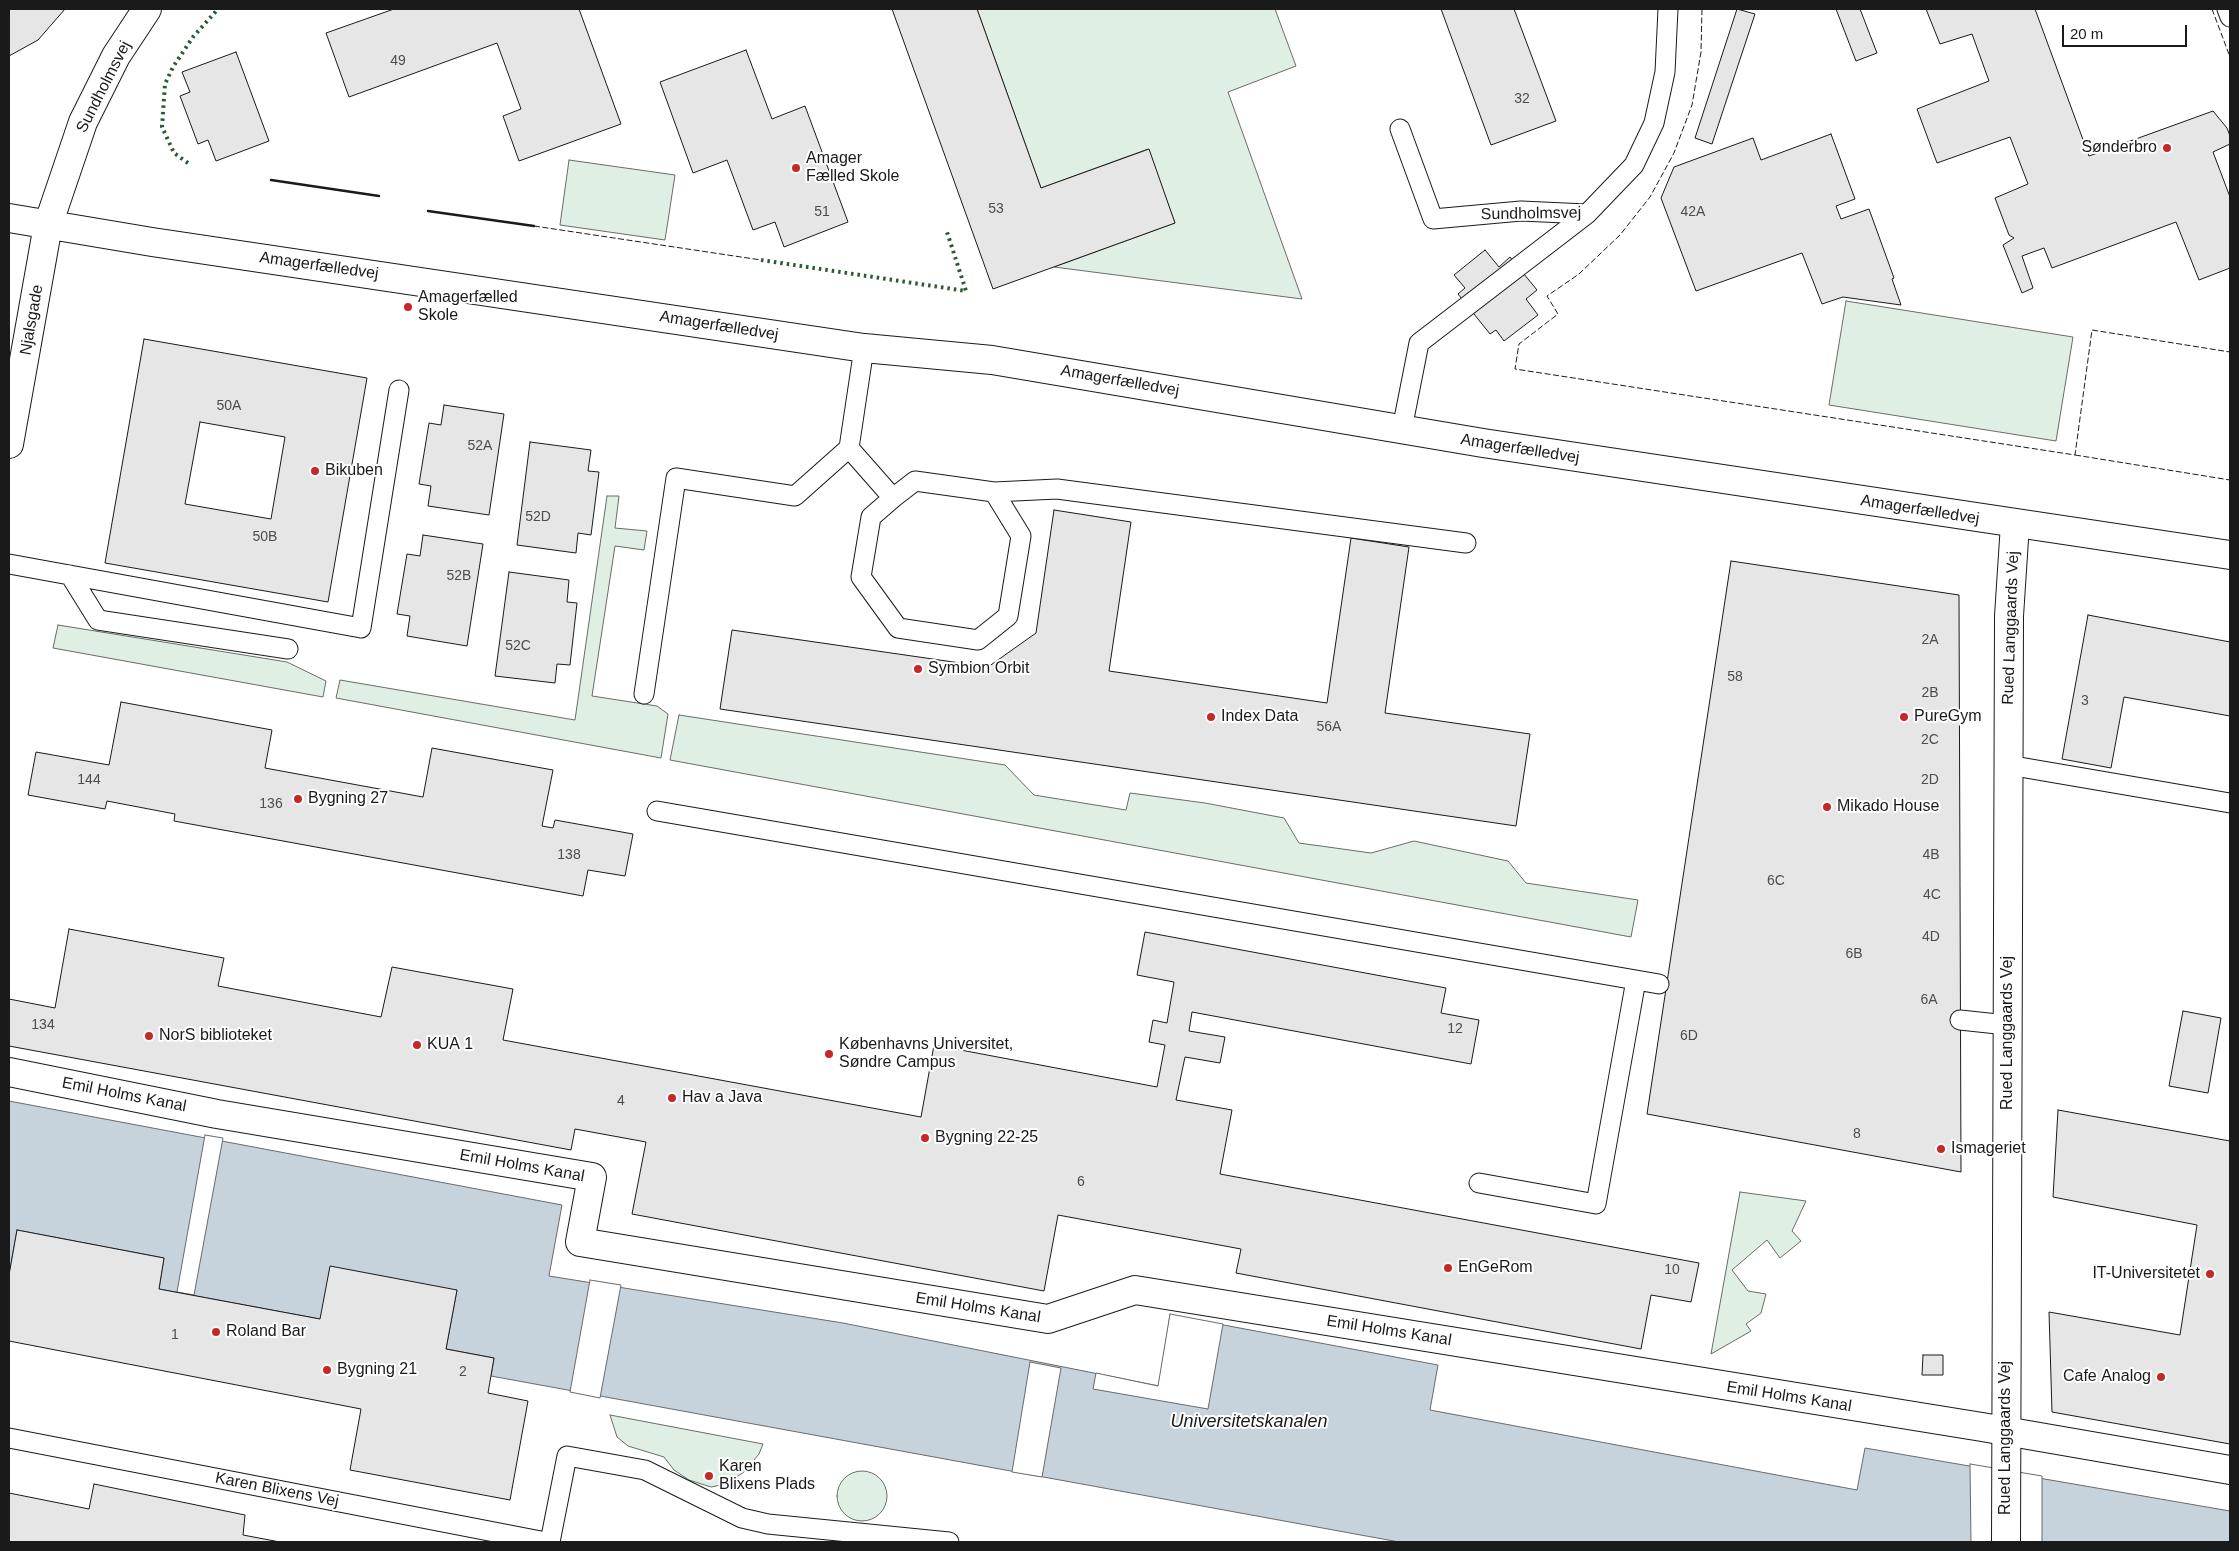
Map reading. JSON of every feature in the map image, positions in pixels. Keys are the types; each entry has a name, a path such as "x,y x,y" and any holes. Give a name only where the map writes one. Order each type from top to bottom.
{"street":[{"name":"Sundholmsvej","path":"48,225 83,122 116,56 147,9"},
{"name":"Amagerfælledvej","path":"9,218 864,348 992,360 1482,443 2230,555"},
{"name":"Njalsgade","path":"9,444 48,225"},
{"name":"Rued Langgaards Vej","path":"2006,1542 2009,616 2015,524"},
{"name":"Emil Holms Kanal","path":"9,1072 217,1114 592,1177 580,1242 1048,1319 1135,1290 2006,1431 2230,1470"}],"lane":[{"name":"Sundholmsvej","path":"1400,129 1433,219 1522,210 1587,214 1634,165 1654,123 1665,72 1668,9"},
{"path":"2227,9 2230,17"},
{"path":"1402,429 1419,343 1587,214"},
{"path":"644,694 676,478 795,496 849,448 864,348"},
{"path":"9,564 361,628 399,390"},
{"path":"849,448 893,498"},
{"path":"994,492 1021,536 1008,616 978,640 898,628 861,577 871,518 915,481 994,492 1057,489 1466,543"},
{"path":"70,575 98,620 288,649"},
{"path":"2008,765 2230,803"},
{"path":"657,811 1659,984"},
{"path":"1480,1183 1596,1204 1636,980"},
{"path":"1960,1020 2007,1025"},
{"name":"Karen Blixens Vej","path":"9,1438 548,1542"},
{"path":"548,1542 567,1456 645,1470 742,1518 768,1524 948,1542"}],"green space":[{"path":"977,9 1275,9 1296,66 1228,92 1302,299 1054,267 1175,223 1148,149 1041,188"},
{"path":"569,160 675,175 665,240 560,225"},
{"path":"1846,301 2073,337 2056,441 1829,405"},
{"path":"607,496 619,496 615,528 647,531 644,550 615,546 592,696 657,706 668,714 661,758 336,698 340,680 575,720"},
{"path":"58,625 287,662 326,681 323,697 53,648"},
{"path":"679,715 1005,765 1034,795 1126,810 1130,793 1205,803 1284,818 1299,843 1371,853 1414,841 1508,861 1526,883 1638,900 1631,937 670,760"},
{"path":"1740,1192 1806,1201 1792,1231 1801,1241 1780,1258 1767,1240 1732,1270 1748,1291 1766,1294 1761,1313 1746,1324 1751,1331 1711,1354"},
{"path":"610,1415 763,1444 759,1454 744,1472 726,1484 711,1487 689,1480 674,1470 664,1457 628,1446 617,1437"},
{"path":"862,1471 871,1473 882,1482 887,1496 885,1505 876,1516 862,1521 853,1519 842,1510 837,1496 839,1487 848,1476"}],"water":[{"name":"Universitetskanalen","path":"9,1101 562,1205 549,1276 843,1323 1159,1386 1170,1315 1438,1365 1430,1410 1857,1490 1865,1448 2230,1511 2230,1542 1399,1542 491,1376 494,1358 446,1349 457,1290 320,1319 159,1289 164,1258 17,1230 9,1275"}],"pier":[{"path":"205,1135 223,1138 194,1295 177,1292"},
{"path":"590,1280 621,1285 600,1398 570,1392"},
{"path":"1170,1314 1223,1324 1208,1409 1093,1389 1096,1373 1158,1386"},
{"path":"1030,1362 1061,1368 1042,1477 1012,1472"},
{"path":"1970,1464 2042,1476 2042,1542 1971,1542"}],"building":[{"path":"9,9 65,9 38,40 9,56"},
{"path":"394,9 579,9 621,124 519,161 503,116 521,109 497,43 349,97 326,33"},
{"path":"892,9 977,9 1041,188 1149,149 1175,223 993,289"},
{"path":"1441,9 1514,9 1556,121 1491,145"},
{"path":"1737,9 1755,14 1712,144 1695,138"},
{"path":"1836,9 1860,9 1877,53 1856,61"},
{"name":"Sønderbro","path":"1926,9 2035,9 2089,156 2213,111 2227,128 2230,136 2230,144 2213,152 2230,197 2230,268 2199,280 2176,222 2052,268 2044,248 2022,256 2033,288 2022,293 2003,245 2014,238 2009,235 1995,198 2028,184 2010,137 1937,163 1917,109 1989,81 1972,34 1940,44"},
{"path":"746,50 772,119 805,106 848,222 784,247 775,222 753,230 727,160 693,173 660,82"},
{"path":"236,52 269,141 216,161 208,140 198,144 180,96 190,92 182,72"},
{"path":"1831,134 1855,199 1836,206 1841,219 1869,209 1894,278 1892,279 1901,305 1843,297 1822,304 1802,253 1696,291 1661,198 1674,167 1753,138 1761,160"},
{"path":"1485,250 1499,267 1510,257 1537,290 1526,299 1538,315 1504,341 1496,330 1490,334 1458,294 1465,288 1454,275"},
{"name":"Bikuben","path":"144,339 367,378 328,602 105,563","holes":["200,422 285,437 271,519 185,504"]},
{"path":"444,405 504,414 489,515 428,506 431,486 419,484 429,423 441,425"},
{"path":"530,442 591,450 588,471 599,472 591,535 578,533 576,553 517,545"},
{"name":"Symbion Orbit","path":"1054,510 1131,522 1109,671 1327,703 1351,538 1409,547 1385,713 1530,734 1516,826 720,709 732,630 988,667 1036,633"},
{"path":"423,535 483,544 467,646 407,636 410,616 397,614 407,554 420,556"},
{"name":"Mikado House","path":"1731,561 1959,595 1961,1172 1647,1114"},
{"path":"509,572 569,580 567,602 577,603 570,665 557,664 555,683 495,676"},
{"path":"2088,615 2230,642 2230,716 2124,697 2111,768 2062,759"},
{"name":"Bygning 27","path":"121,702 272,730 265,768 423,797 432,748 553,770 542,826 553,828 555,820 633,834 625,876 588,870 583,896 174,821 175,814 107,801 105,809 28,795 36,752 109,765"},
{"name":"Bygning 22-25","path":"69,929 224,958 218,986 381,1017 392,967 513,989 503,1040 921,1117 934,1045 1157,1087 1165,1045 1149,1042 1153,1020 1167,1023 1174,982 1137,975 1145,932 1446,988 1441,1013 1479,1020 1471,1064 1192,1012 1189,1031 1225,1037 1220,1063 1185,1057 1176,1100 1232,1110 1220,1174 1699,1263 1691,1302 1651,1295 1641,1349 1236,1273 1241,1249 1058,1215 1044,1291 632,1214 646,1142 575,1129 571,1150 9,1046 9,999 55,1008"},
{"path":"2183,1011 2221,1018 2208,1093 2169,1086"},
{"name":"IT-Universitetet","path":"2058,1110 2230,1141 2230,1444 2052,1412 2049,1312 2180,1335 2197,1225 2053,1197"},
{"name":"Bygning 21","path":"17,1230 164,1258 159,1289 320,1319 330,1266 457,1290 446,1349 494,1358 488,1393 528,1401 510,1500 350,1470 361,1409 9,1341 9,1275"},
{"path":"1923,1355 1943,1355 1943,1375 1922,1375"},
{"path":"94,1484 245,1515 243,1535 280,1542 9,1542 9,1493 89,1509"}],"hedge":[{"path":"188,163 174,153 162,127 165,84 173,67 193,37 218,9"},
{"path":"761,260 966,291 947,232"}],"fence":[{"path":"1702,9 1701,52 1692,105 1674,153 1650,197 1620,235 1579,274 1547,296 1558,314 1519,344 1515,369 2075,455 2092,330 2230,352"},
{"path":"2212,9 2230,57"},
{"path":"534,226 761,260"},
{"path":"2075,455 2230,480"}],"wall":[{"path":"271,180 379,196"},
{"path":"428,211 534,226"}],"place":[{"name":"Sønderbro","path":"2167,148"},
{"name":"Amager Fælled Skole","path":"796,168"},
{"name":"Amagerfælled Skole","path":"408,307"},
{"name":"Bikuben","path":"315,471"},
{"name":"Symbion Orbit","path":"918,669"},
{"name":"Index Data","path":"1211,717"},
{"name":"PureGym","path":"1904,717"},
{"name":"Bygning 27","path":"298,799"},
{"name":"Mikado House","path":"1827,807"},
{"name":"NorS biblioteket","path":"149,1036"},
{"name":"KUA 1","path":"417,1045"},
{"name":"Københavns Universitet, Søndre Campus","path":"829,1054"},
{"name":"Hav a Java","path":"672,1098"},
{"name":"Bygning 22-25","path":"925,1138"},
{"name":"Ismageriet","path":"1941,1149"},
{"name":"EnGeRom","path":"1448,1268"},
{"name":"IT-Universitetet","path":"2210,1274"},
{"name":"Roland Bar","path":"216,1332"},
{"name":"Bygning 21","path":"327,1370"},
{"name":"Cafe Analog","path":"2161,1377"},
{"name":"Karen Blixens Plads","path":"709,1476"}]}
